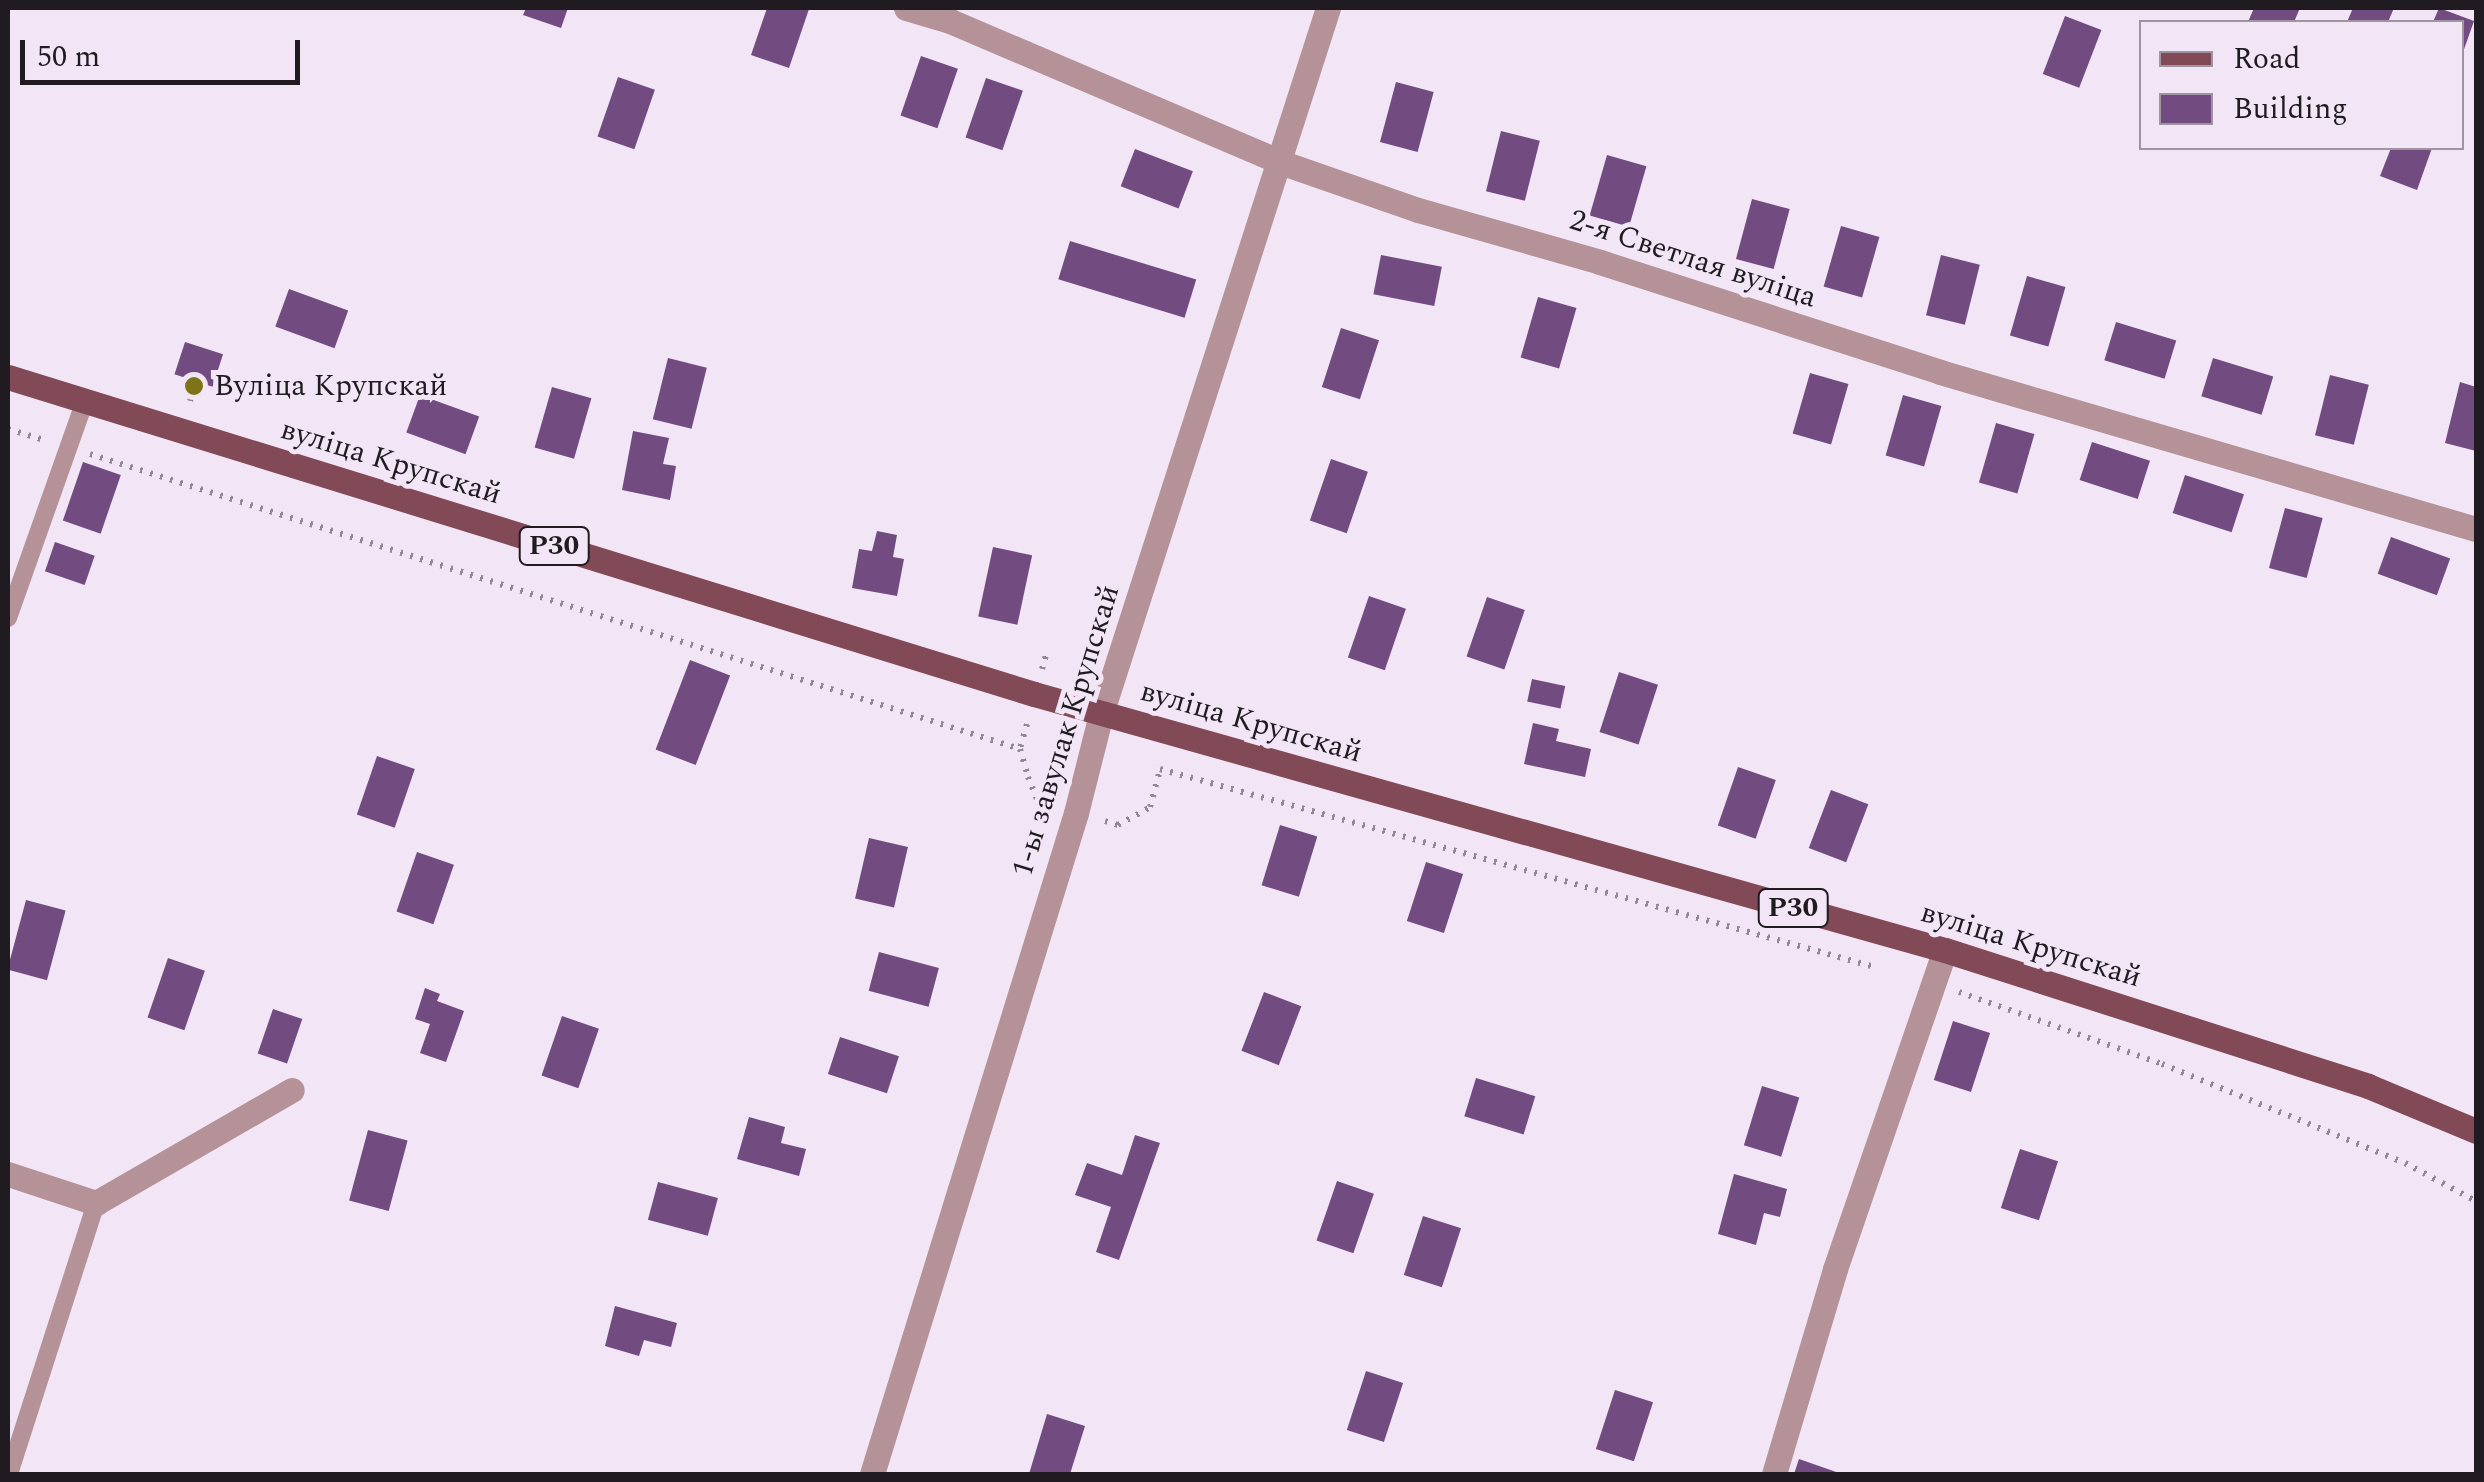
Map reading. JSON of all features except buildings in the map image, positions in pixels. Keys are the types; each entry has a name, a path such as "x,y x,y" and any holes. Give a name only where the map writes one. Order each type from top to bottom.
{"main road":[{"name":"вуліца Крупскай","path":"8,377 1101,714 1944,950 2368,1086 2476,1131"}],"street":[{"name":"2-я Светлая вуліца","path":"906,8 950,21 1280,162 1940,372 2476,529"},
{"name":"1-ы завулак Крупскай","path":"872,1474 1076,813 1101,714 1328,8"},
{"path":"1776,1468 1835,1269 1944,950"},
{"path":"8,1174 96,1203 292,1090"}],"lane":[{"path":"8,618 85,400"},
{"path":"9,1474 96,1203"}],"path":[{"path":"8,429 1020,749"},
{"path":"1160,770 1877,967"},
{"path":"1934,983 2162,1064 2404,1163 2476,1201"}],"place":[{"name":"Вуліца Крупскай","path":"194,386"}]}
